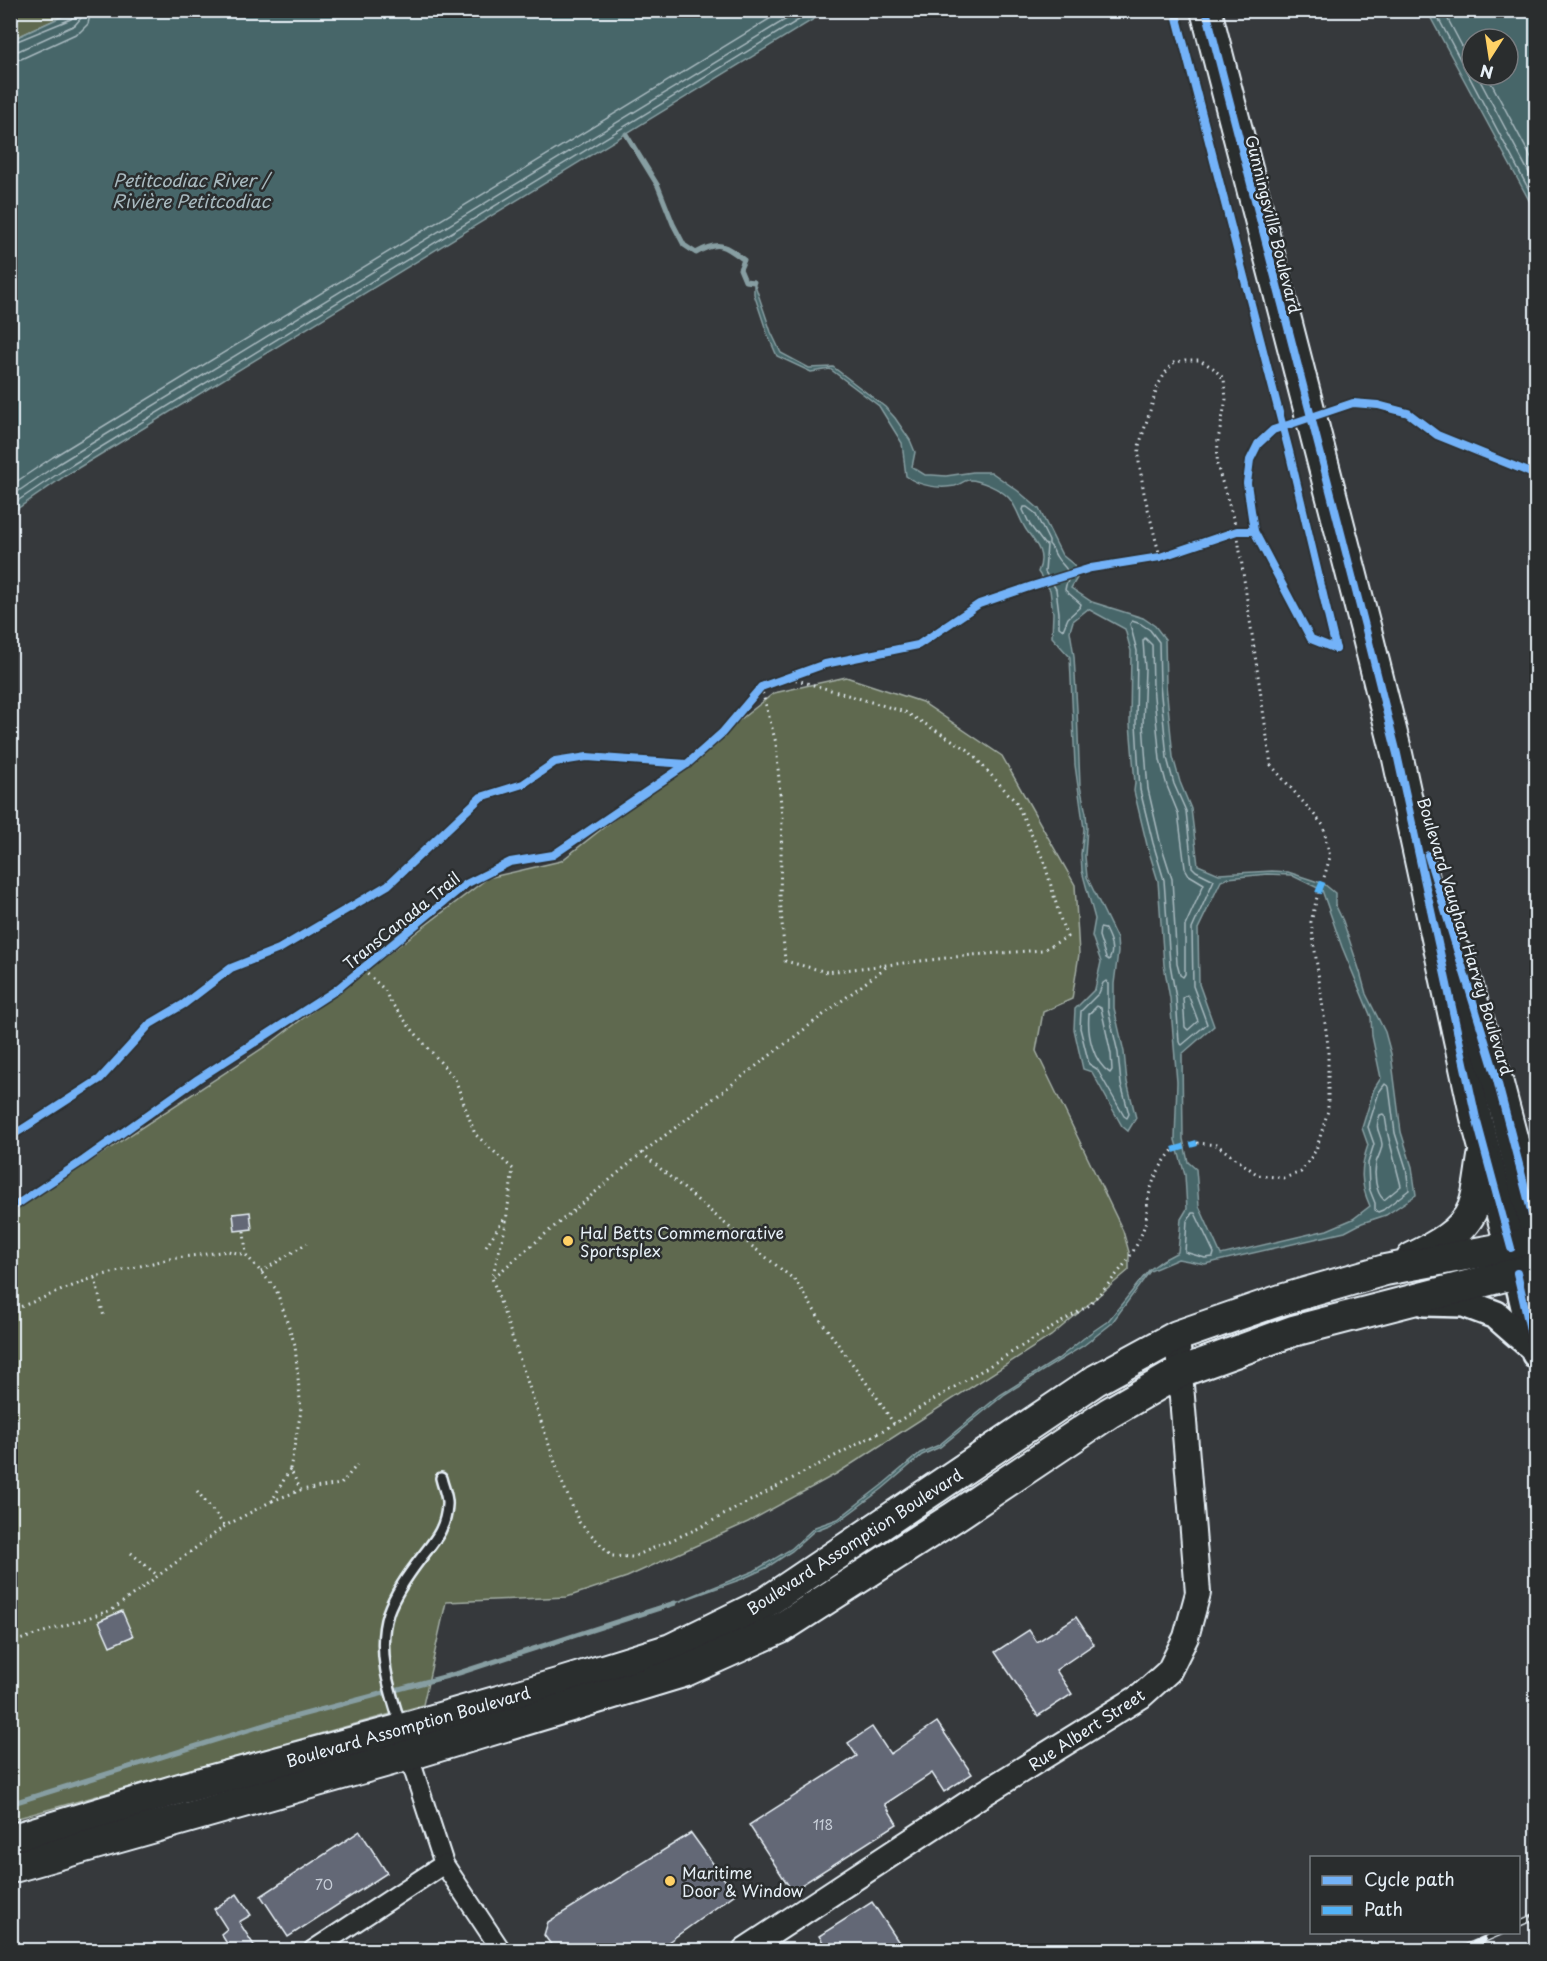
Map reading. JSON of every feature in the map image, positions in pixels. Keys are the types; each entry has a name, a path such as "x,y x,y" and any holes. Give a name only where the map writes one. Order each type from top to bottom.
{"main road":[{"name":"Gunningsville Boulevard","path":"1206,10 1317,443"},
{"name":"Boulevard Vaughan Harvey Boulevard","path":"1317,443 1397,754 1484,1150 1525,1264 1536,1352"},
{"name":"Boulevard Vaughan Harvey Boulevard","path":"1397,754 1497,1080 1536,1230"},
{"path":"1385,1270 1434,1248 1467,1220 1474,1206 1484,1150"},
{"name":"Boulevard Assomption Boulevard","path":"10,1868 405,1742 561,1683 671,1649 765,1603 1096,1380 1177,1336 1281,1300 1385,1270 1525,1264"},
{"name":"Boulevard Assomption Boulevard","path":"10,1839 183,1788 405,1742 682,1672 781,1628 954,1517 1109,1413 1180,1372 1293,1331 1408,1301 1525,1264"},
{"path":"1408,1301 1464,1303 1472,1306 1496,1316 1536,1352"}],"street":[{"path":"1514,1144 1536,1178"},
{"name":"Rue Albert Street","path":"745,1950 978,1797 1141,1696 1169,1671 1186,1637 1198,1593 1177,1336"},
{"path":"405,1742 444,1864 501,1950"},
{"path":"313,1950 444,1864"}],"lane":[{"path":"405,1742 394,1704 383,1647 387,1615 398,1592 420,1559 440,1535 448,1504 441,1479"}],"path":[{"path":"1160,557 1144,493 1139,462 1140,446 1158,385 1173,363 1200,360 1213,368 1224,380 1226,399 1218,440 1217,465 1241,531 1272,765 1323,825 1330,856 1323,881"},
{"path":"1226,535 1241,531"},
{"path":"1148,559 1171,553"},
{"path":"780,681 799,674"},
{"path":"761,687 776,742 782,818 780,897 785,961 827,972 972,955 1043,950 1067,937 1044,861 1016,802 967,749 905,712 790,678"},
{"path":"755,695 761,687 771,684"},
{"path":"1197,1143 1217,1145 1258,1175 1284,1178 1301,1172 1316,1150 1328,1111 1328,1045 1311,922 1318,893"},
{"path":"492,1278 642,1153 888,965"},
{"path":"363,970 385,990 389,1000 409,1026 455,1079 475,1134 513,1169 507,1215 492,1278 561,1480 579,1522 612,1556 633,1557 699,1528 894,1424 1088,1306 1136,1250 1145,1225 1148,1196 1155,1174 1173,1150"},
{"path":"642,1153 796,1281 821,1321 894,1424"},
{"path":"486,1246 507,1215"},
{"path":"244,1231 246,1256"},
{"path":"261,1272 307,1243"},
{"path":"10,1311 95,1277 168,1259 228,1251 246,1256 276,1289 295,1345 301,1411 290,1469 272,1500"},
{"path":"95,1277 104,1317"},
{"path":"10,1643 113,1612 225,1526 272,1500 301,1490 341,1484 357,1465"},
{"path":"290,1469 301,1490"},
{"path":"197,1491 225,1526"},
{"path":"132,1553 158,1576"}],"green space":[{"path":"11,10 74,11 11,40"},
{"name":"Hal Betts Commemorative Sportsplex","path":"846,677 922,702 1002,756 1075,885 1079,954 1072,999 1043,1012 1036,1051 1123,1231 1129,1252 1129,1270 1051,1336 836,1474 748,1522 627,1577 567,1597 446,1602 423,1705 11,1820 11,1213 269,1044 488,878 561,861 774,693"}],"water":[{"name":"Petitcodiac River / Rivière Petitcodiac","path":"74,11 827,11 65,476 11,513 11,40"},
{"path":"1427,11 1536,11 1536,229 1530,202 1468,87 1520,87 1520,27 1460,27 1460,72"},
{"path":"754,282 771,332 781,353 809,368 833,367 885,407 910,440 915,452 912,467 925,475 946,476 991,472 1039,509 1062,555 1074,565 1077,578 1071,588 1092,602 1143,618 1155,626 1165,639 1166,685 1173,757 1191,809 1198,865 1219,874 1288,872 1324,884 1335,893 1335,904 1343,921 1366,994 1385,1032 1391,1054 1401,1132 1412,1167 1416,1195 1386,1215 1362,1223 1345,1232 1205,1264 1178,1259 1150,1271 1111,1324 1083,1346 1005,1394 940,1447 922,1455 839,1521 814,1531 792,1551 766,1568 675,1603 754,1571 791,1549 815,1527 838,1519 920,1453 939,1445 1000,1395 1058,1359 1108,1321 1149,1270 1178,1252 1181,1219 1187,1209 1185,1175 1175,1140 1177,1082 1170,998 1164,965 1158,881 1134,791 1130,724 1131,651 1125,629 1088,609 1073,621 1070,631 1074,656 1080,786 1087,827 1085,856 1087,877 1117,939 1114,1008 1136,1118 1128,1131 1122,1126 1092,1072 1083,1069 1074,1029 1075,1009 1095,989 1101,962 1092,936 1095,919 1082,871 1081,854 1084,829 1075,765 1070,657 1052,637 1053,613 1050,590 1038,572 1041,560 1039,550 1012,502 996,489 978,481 968,480 955,486 936,487 917,482 906,476 902,443 879,406 830,369 811,372 777,356 754,294","holes":["1267,874 1291,875 1322,890 1342,947 1371,1017 1372,1036 1381,1078 1374,1089 1362,1128 1368,1145 1362,1169 1363,1183 1370,1206 1353,1219 1327,1230 1221,1255 1199,1206 1196,1169 1188,1162 1183,1139 1182,1054 1214,1026 1199,984 1198,929 1221,881 1228,878"]}],"building":[{"path":"250,1212 252,1229 235,1231 233,1214"},
{"path":"122,1611 133,1636 110,1646 99,1621"},
{"path":"1076,1617 1094,1644 1056,1670 1072,1694 1038,1716 995,1652 1029,1630 1037,1642"},
{"name":"Maritime Door & Window","path":"937,1722 972,1774 944,1792 932,1773 885,1804 897,1824 792,1891 749,1825 857,1756 848,1743 872,1727 890,1754"},
{"path":"360,1831 387,1873 288,1937 261,1896"},
{"name":"Maritime Door & Window","path":"691,1833 735,1894 657,1950 555,1950 544,1935 548,1922"},
{"path":"237,1894 251,1915 239,1922 257,1950 231,1950 221,1934 227,1929 214,1909"},
{"path":"872,1902 904,1950 828,1950 819,1936"}],"waterway":[{"path":"626,134 658,186 684,245 696,253 711,246 727,248 744,260 740,269 745,281 754,282"},
{"path":"10,1804 271,1723 459,1673 675,1603"}],"railway":[{"path":"1520,1923 1536,1916"},
{"path":"1460,1950 1496,1934"}],"marked path":[{"path":"1318,893 1323,881"},
{"path":"1173,1150 1197,1143"}],"cycle path":[{"path":"1175,10 1289,451 1336,649"},
{"path":"1206,10 1397,754 1476,1118 1511,1248"},
{"path":"1336,649 1311,639 1254,531 1247,483 1250,460 1258,444 1273,430 1353,403 1378,405 1408,413 1437,435 1536,475"},
{"name":"TransCanada Trail","path":"10,1209 198,1079 336,990 466,884 510,862 553,855 687,764 722,733 761,687 825,664 918,645 979,604 1032,586 1091,568 1160,557 1237,531 1254,531"},
{"path":"10,1137 100,1079 150,1024 184,1004 231,968 279,949 388,885 481,797 523,784 555,762 587,757 687,764"},
{"path":"1428,855 1497,1080 1536,1230"},
{"path":"1517,1273 1536,1356"}],"place":[{"name":"Hal Betts Commemorative Sportsplex","path":"568,1241"},
{"name":"Maritime Door & Window","path":"670,1881"}]}
